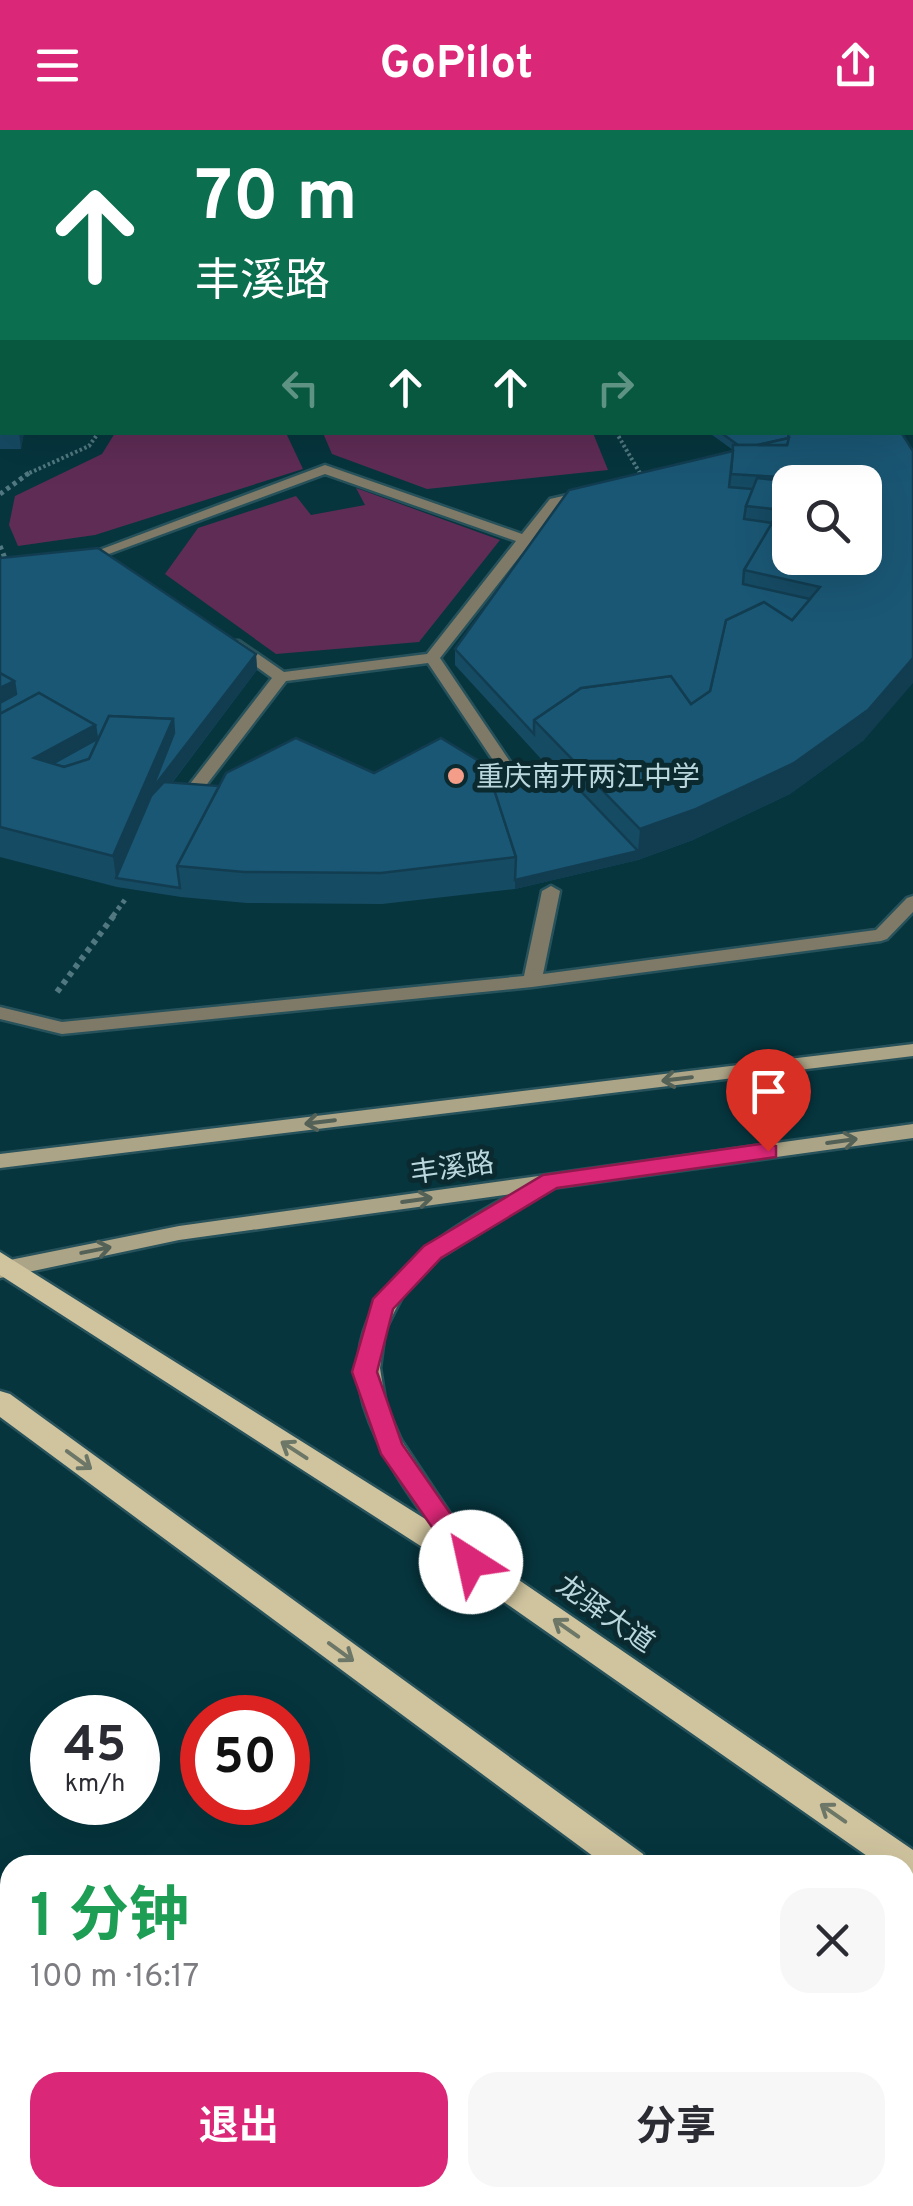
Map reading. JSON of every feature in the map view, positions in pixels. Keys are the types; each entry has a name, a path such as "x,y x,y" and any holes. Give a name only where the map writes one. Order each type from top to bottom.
{"main road":[{"path":"0,1161 913,1050"},
{"name":"丰溪路","path":"3,1266 179,1233 913,1132"},
{"path":"471,1562 390,1447 364,1372 382,1305 433,1252 551,1181"},
{"name":"龙驿大道","path":"3,1266 471,1562 893,1855"},
{"path":"0,1402 616,1855"}],"lane":[{"path":"82,554 101,552 326,469 526,540"},
{"path":"216,632 281,677 432,658 555,502 644,481"},
{"path":"101,552 118,563"},
{"path":"432,658 509,772"},
{"path":"198,784 281,677"},
{"path":"532,981 551,891"},
{"path":"0,1013 62,1028 532,981 881,935 913,902"}],"path":[{"path":"0,494 36,468 89,446 97,435"},
{"path":"618,435 644,481"},
{"path":"0,546 7,565"},
{"path":"35,1022 128,897"}],"shaded area":[{"path":"114,435 287,435 303,469 95,535 18,546 9,525 15,496 102,454"},
{"path":"324,435 594,435 608,470 427,489 332,454"},
{"path":"356,488 500,540 419,642 276,654 165,574 198,528 296,496 311,515 365,505"}],"building":[{"path":"724,435 789,435 758,445 738,445"},
{"path":"789,435 903,435 913,451 913,658 868,710 794,763 696,809 640,829 534,720 581,688 671,676 691,704 710,691 726,620 764,602 792,620 820,587 744,570 772,522 772,575 882,575 882,465 772,465 772,476 731,474 733,445 787,445"},
{"path":"789,438 787,445 758,445"},
{"path":"733,451 729,487 753,489 744,519 772,523 744,570 743,584 810,599 792,620 764,602 726,620 710,691 691,704 671,676 581,688 534,720 534,734 455,649 569,490"},
{"path":"757,478 772,480 772,509 746,506"},
{"path":"98,548 256,654 152,789 174,733 173,719 109,716 89,759 64,767 52,764 97,739 95,725 39,693 0,714 0,703 16,694 14,681 0,673 0,558"},
{"path":"0,673 14,681 0,688"},
{"path":"39,693 95,725 34,758 64,767 89,759 109,716 173,719 113,856 0,827 0,714"},
{"path":"296,738 374,773 441,738 487,766 516,857 381,873 244,872 177,866 226,773"},
{"path":"550,759 638,851 515,880 516,857 488,771"},
{"path":"164,782 219,786 177,866 180,888 116,878 151,796"}],"place":[{"name":"重庆南开两江中学","path":"456,776"}],"route":[{"path":"471,1562 390,1447 364,1372 382,1305 433,1252 551,1181 768,1151"}]}
